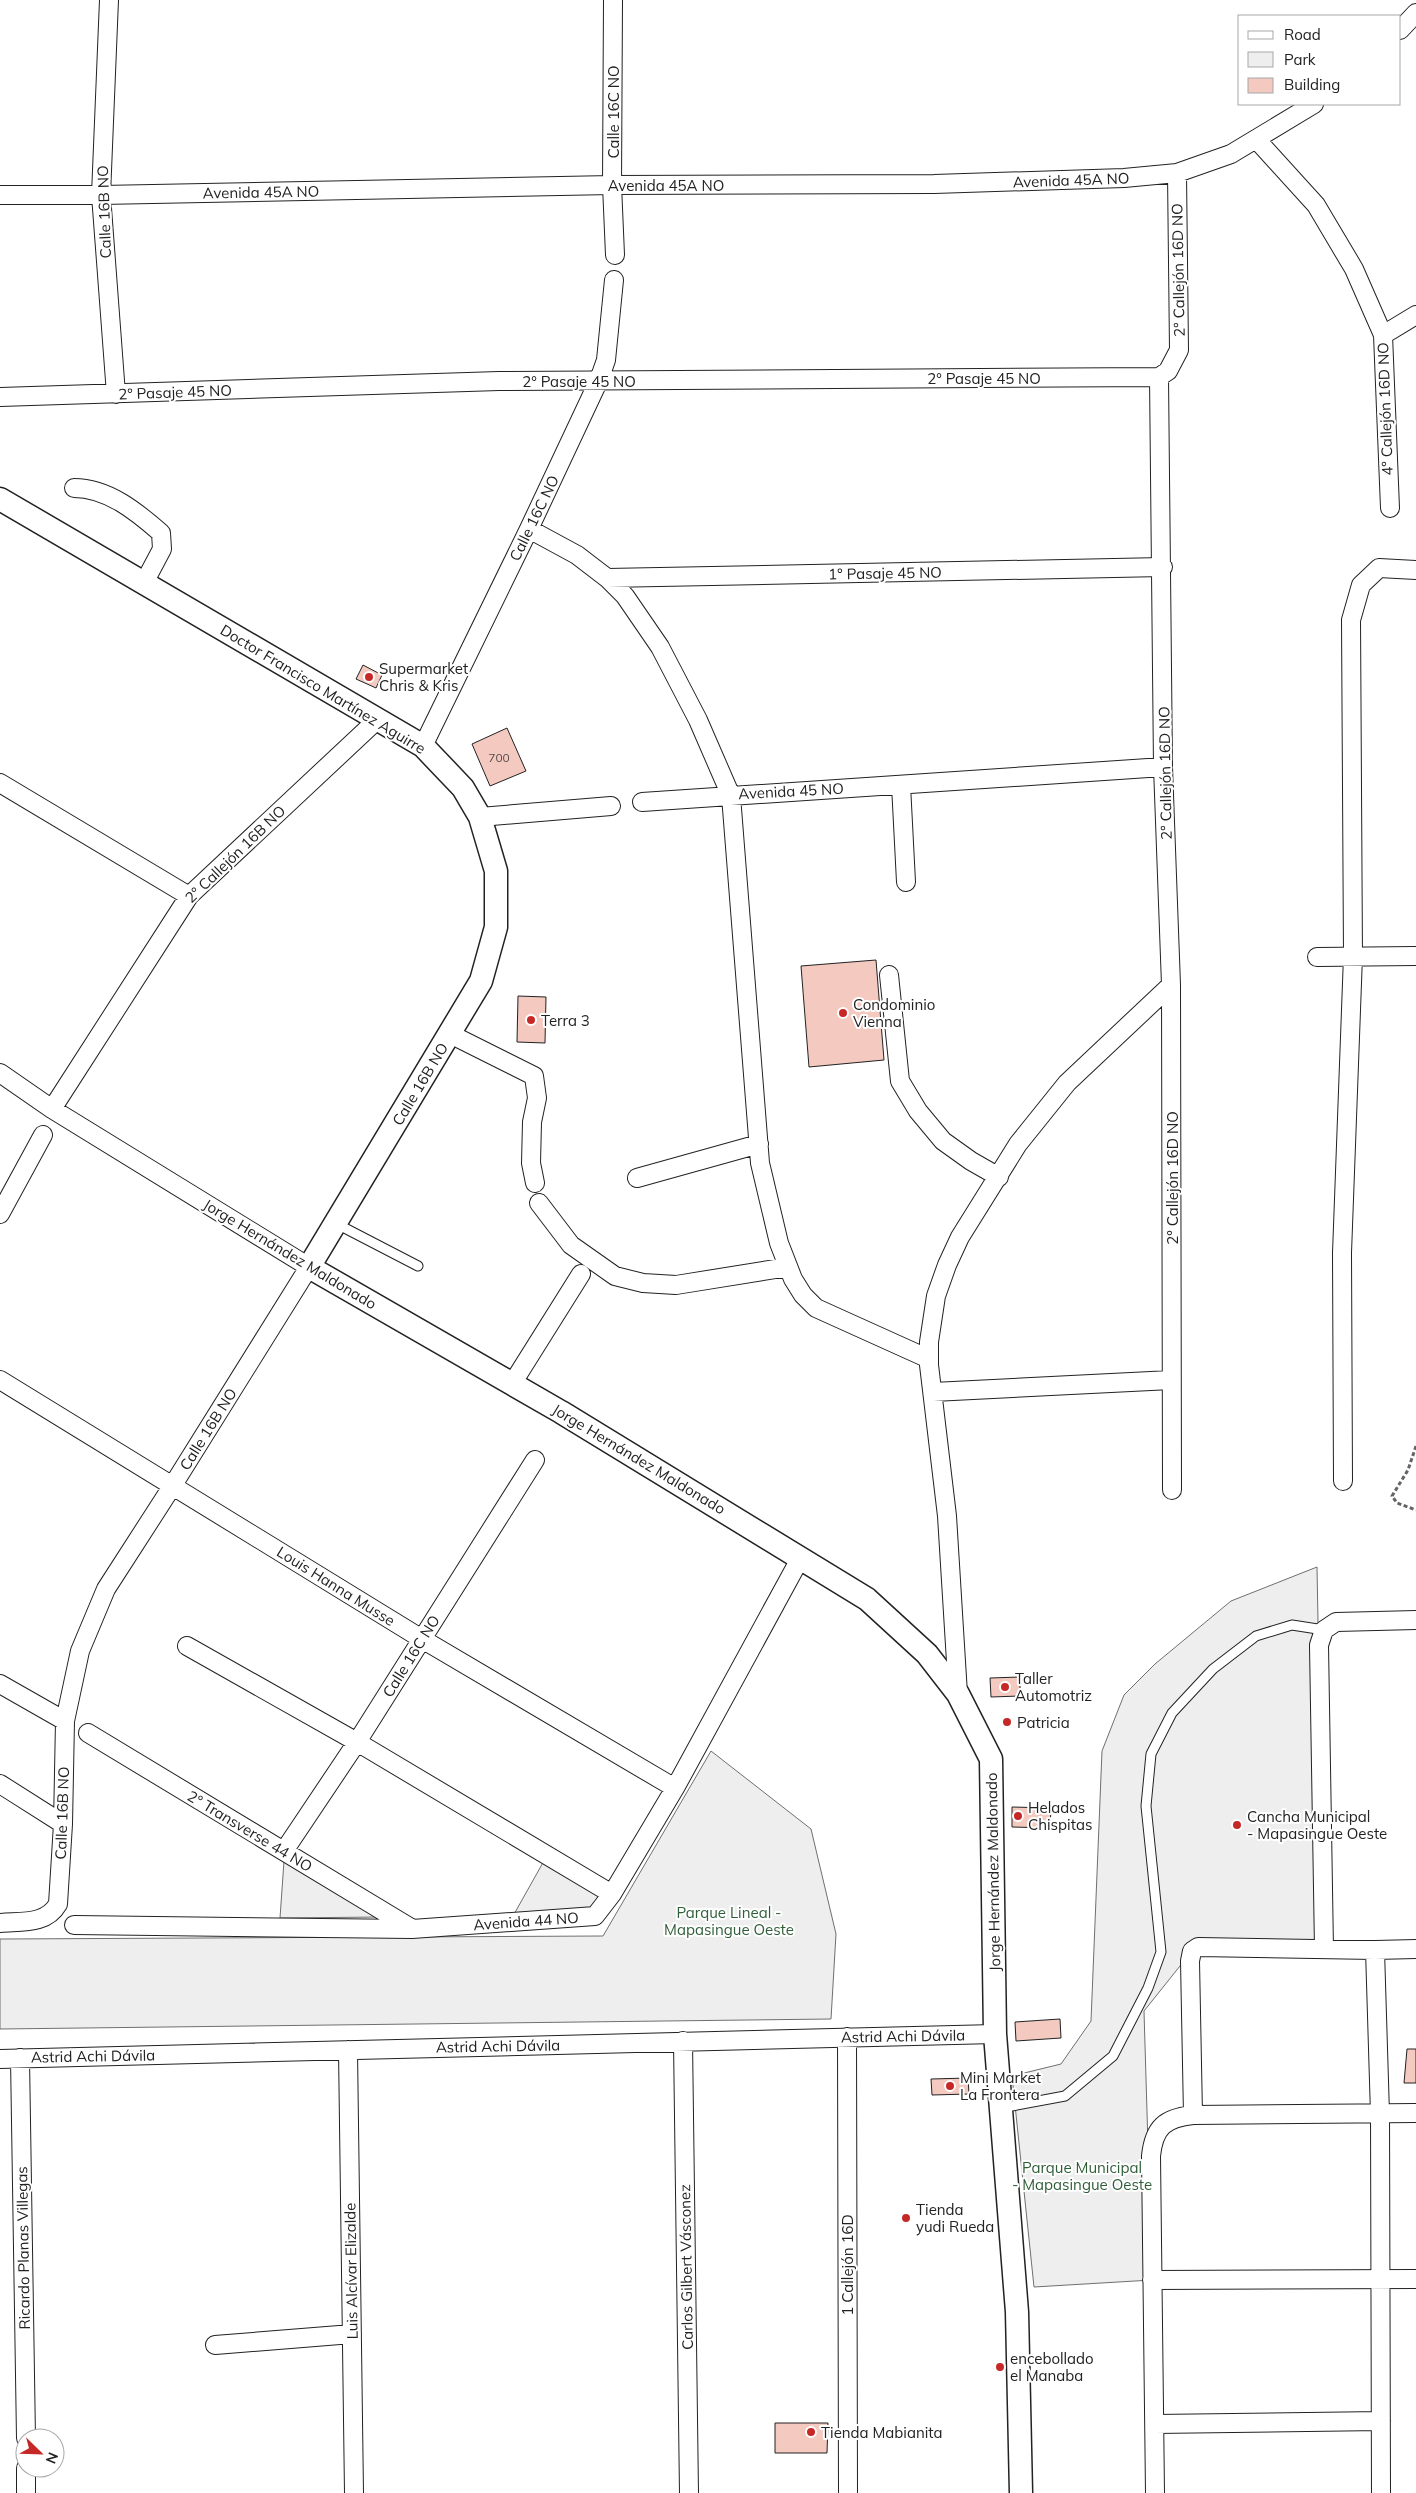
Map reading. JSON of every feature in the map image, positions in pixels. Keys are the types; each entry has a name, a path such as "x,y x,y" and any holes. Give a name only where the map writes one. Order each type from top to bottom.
{"street":[{"name":"Calle 16B NO","path":"109,0 101,195 116,394"},
{"name":"Calle 16C NO","path":"613,0 612,185 614,255"},
{"path":"1401,29 1416,12"},
{"name":"Avenida 45A NO","path":"0,195 101,195 612,185 934,184 1124,178 1177,173 1230,154 1312,105"},
{"name":"4° Callejón 16D NO","path":"1256,139 1316,205 1354,269 1383,335 1390,508"},
{"name":"2° Callejón 16D NO","path":"1172,1490 1171,985 1163,767 1163,567 1159,377 1168,371 1179,350 1177,173"},
{"name":"Calle 16C NO","path":"423,746 599,380 606,360 614,280"},
{"path":"1383,335 1413,320"},
{"name":"2° Pasaje 45 NO","path":"0,398 500,381 1159,377"},
{"path":"74,488 88,488 108,496 139,513 161,533 162,549 144,583"},
{"name":"Doctor Francisco Martínez Aguirre","path":"0,499 423,746 463,788 480,818 496,871 496,927 481,981"},
{"name":"Avenida 45 NO","path":"529,529 577,555 607,578 625,596 660,647 698,720 731,796 1163,767"},
{"name":"1° Pasaje 45 NO","path":"607,578 1163,567"},
{"path":"1343,1481 1342,1253 1353,956 1351,620 1361,585 1379,568 1416,570"},
{"name":"2° Callejón 16B NO","path":"52,1110 166,928 189,896 378,719"},
{"path":"0,783 189,896"},
{"path":"901,785 906,882"},
{"path":"642,802 731,796 760,1163 778,1243 788,1267 803,1295 816,1308 860,1330 929,1359"},
{"path":"480,818 611,806"},
{"path":"1317,957 1416,956"},
{"path":"888,975 900,1081 918,1111 943,1141 971,1161 999,1177"},
{"name":"Calle 16B NO","path":"0,1923 41,1920 50,1915 58,1904 63,1824 65,1721 80,1651 106,1589 309,1267 481,981"},
{"path":"958,1694 947,1516 929,1359 929,1342 936,1296 960,1236 999,1177 1018,1144 1067,1084 1171,985"},
{"path":"450,1034 534,1076 537,1098 532,1122 531,1163 535,1183"},
{"name":"Jorge Hernández Maldonado","path":"0,1073 52,1110 309,1267 512,1384 867,1599 927,1654 958,1694 991,1759 995,2034 1017,2312 1021,2493"},
{"path":"0,1214 43,1135"},
{"path":"637,1178 759,1144"},
{"path":"539,1203 571,1245 615,1276 643,1283 676,1285 788,1267"},
{"path":"512,1384 581,1274"},
{"name":"Louis Hanna Musse","path":"0,1380 422,1638 675,1788"},
{"path":"933,1392 1171,1380"},
{"name":"Calle 16C NO","path":"284,1851 357,1742 535,1460"},
{"name":"Avenida 44 NO","path":"74,1925 412,1928 595,1916 612,1894 675,1788 801,1558"},
{"path":"1324,1949 1319,1645 1324,1630 1336,1622 1416,1620"},
{"path":"187,1646 357,1742 612,1894"},
{"path":"0,1684 65,1721"},
{"name":"2° Transverse 44 NO","path":"88,1733 412,1928"},
{"path":"0,1784 63,1824"},
{"path":"1193,2115 1190,1961 1192,1951 1198,1947 1416,1949"},
{"path":"1375,1950 1380,2114 1381,2493"},
{"name":"Astrid Achi Dávila","path":"0,2059 995,2034"},
{"name":"1 Callejón 16D","path":"847,2037 848,2493"},
{"name":"Carlos Gilbert Vásconez","path":"683,2041 689,2493"},
{"name":"Luis Alcívar Elizalde","path":"348,2050 354,2493"},
{"name":"Ricardo Planas Villegas","path":"20,2058 26,2428"},
{"path":"1156,2493 1152,2280 1153,2140 1158,2130 1168,2121 1177,2117 1193,2115 1416,2113"},
{"path":"1152,2280 1416,2278"},
{"path":"214,2345 352,2334"},
{"path":"1155,2424 1381,2422"},
{"path":"26,2478 26,2493"}],"lane":[{"path":"335,1223 418,1266"},
{"path":"1001,2108 1065,2096 1113,2056 1148,1988 1162,1952 1151,1861 1147,1797 1151,1754 1172,1713 1213,1669 1256,1636 1292,1625 1324,1630"}],"path":[{"path":"1416,1446 1408,1470 1392,1496 1397,1503 1416,1510"}],"green space":[{"name":"Parque Municipal - Mapasingue Oeste","path":"1317,1567 1324,1949 1192,1951 1144,2011 1152,2280 1034,2287 1012,2076 1061,2064 1091,2021 1102,1751 1124,1695 1155,1664 1231,1601"},
{"name":"Parque Lineal - Mapasingue Oeste","path":"711,1751 811,1829 836,1934 831,2019 0,2029 0,1939 603,1936"},
{"path":"545,1859 602,1894 593,1911 513,1916"},
{"path":"284,1861 382,1917 280,1918"}],"building":[{"name":"Supermarket Chris & Kris","path":"363,665 382,675 376,688 356,679"},
{"path":"507,728 526,771 490,786 472,744"},
{"name":"Condominio Vienna","path":"876,960 884,1060 809,1067 801,966"},
{"name":"Terra 3","path":"518,996 546,997 545,1043 517,1042"},
{"name":"Taller Automotriz","path":"1020,1677 1020,1696 991,1697 990,1678"},
{"path":"1012,1807 1051,1808 1050,1828 1012,1827"},
{"path":"1060,2019 1061,2038 1016,2041 1015,2022"},
{"path":"1407,2049 1416,2049 1416,2083 1404,2083"},
{"name":"Mini Market La Frontera","path":"968,2078 969,2094 932,2095 931,2079"},
{"path":"775,2423 828,2423 827,2453 775,2453"}],"place":[{"name":"Supermarket Chris & Kris","path":"369,677"},
{"name":"Condominio Vienna","path":"843,1013"},
{"name":"Terra 3","path":"531,1020"},
{"name":"Taller Automotriz","path":"1005,1687"},
{"name":"Patricia","path":"1007,1722"},
{"name":"Helados Chispitas","path":"1018,1816"},
{"name":"Cancha Municipal - Mapasingue Oeste","path":"1237,1825"},
{"name":"Mini Market La Frontera","path":"950,2086"},
{"name":"Tienda yudi Rueda","path":"906,2218"},
{"name":"encebollado el Manaba","path":"1000,2367"},
{"name":"Tienda Mabianita","path":"811,2432"}]}
